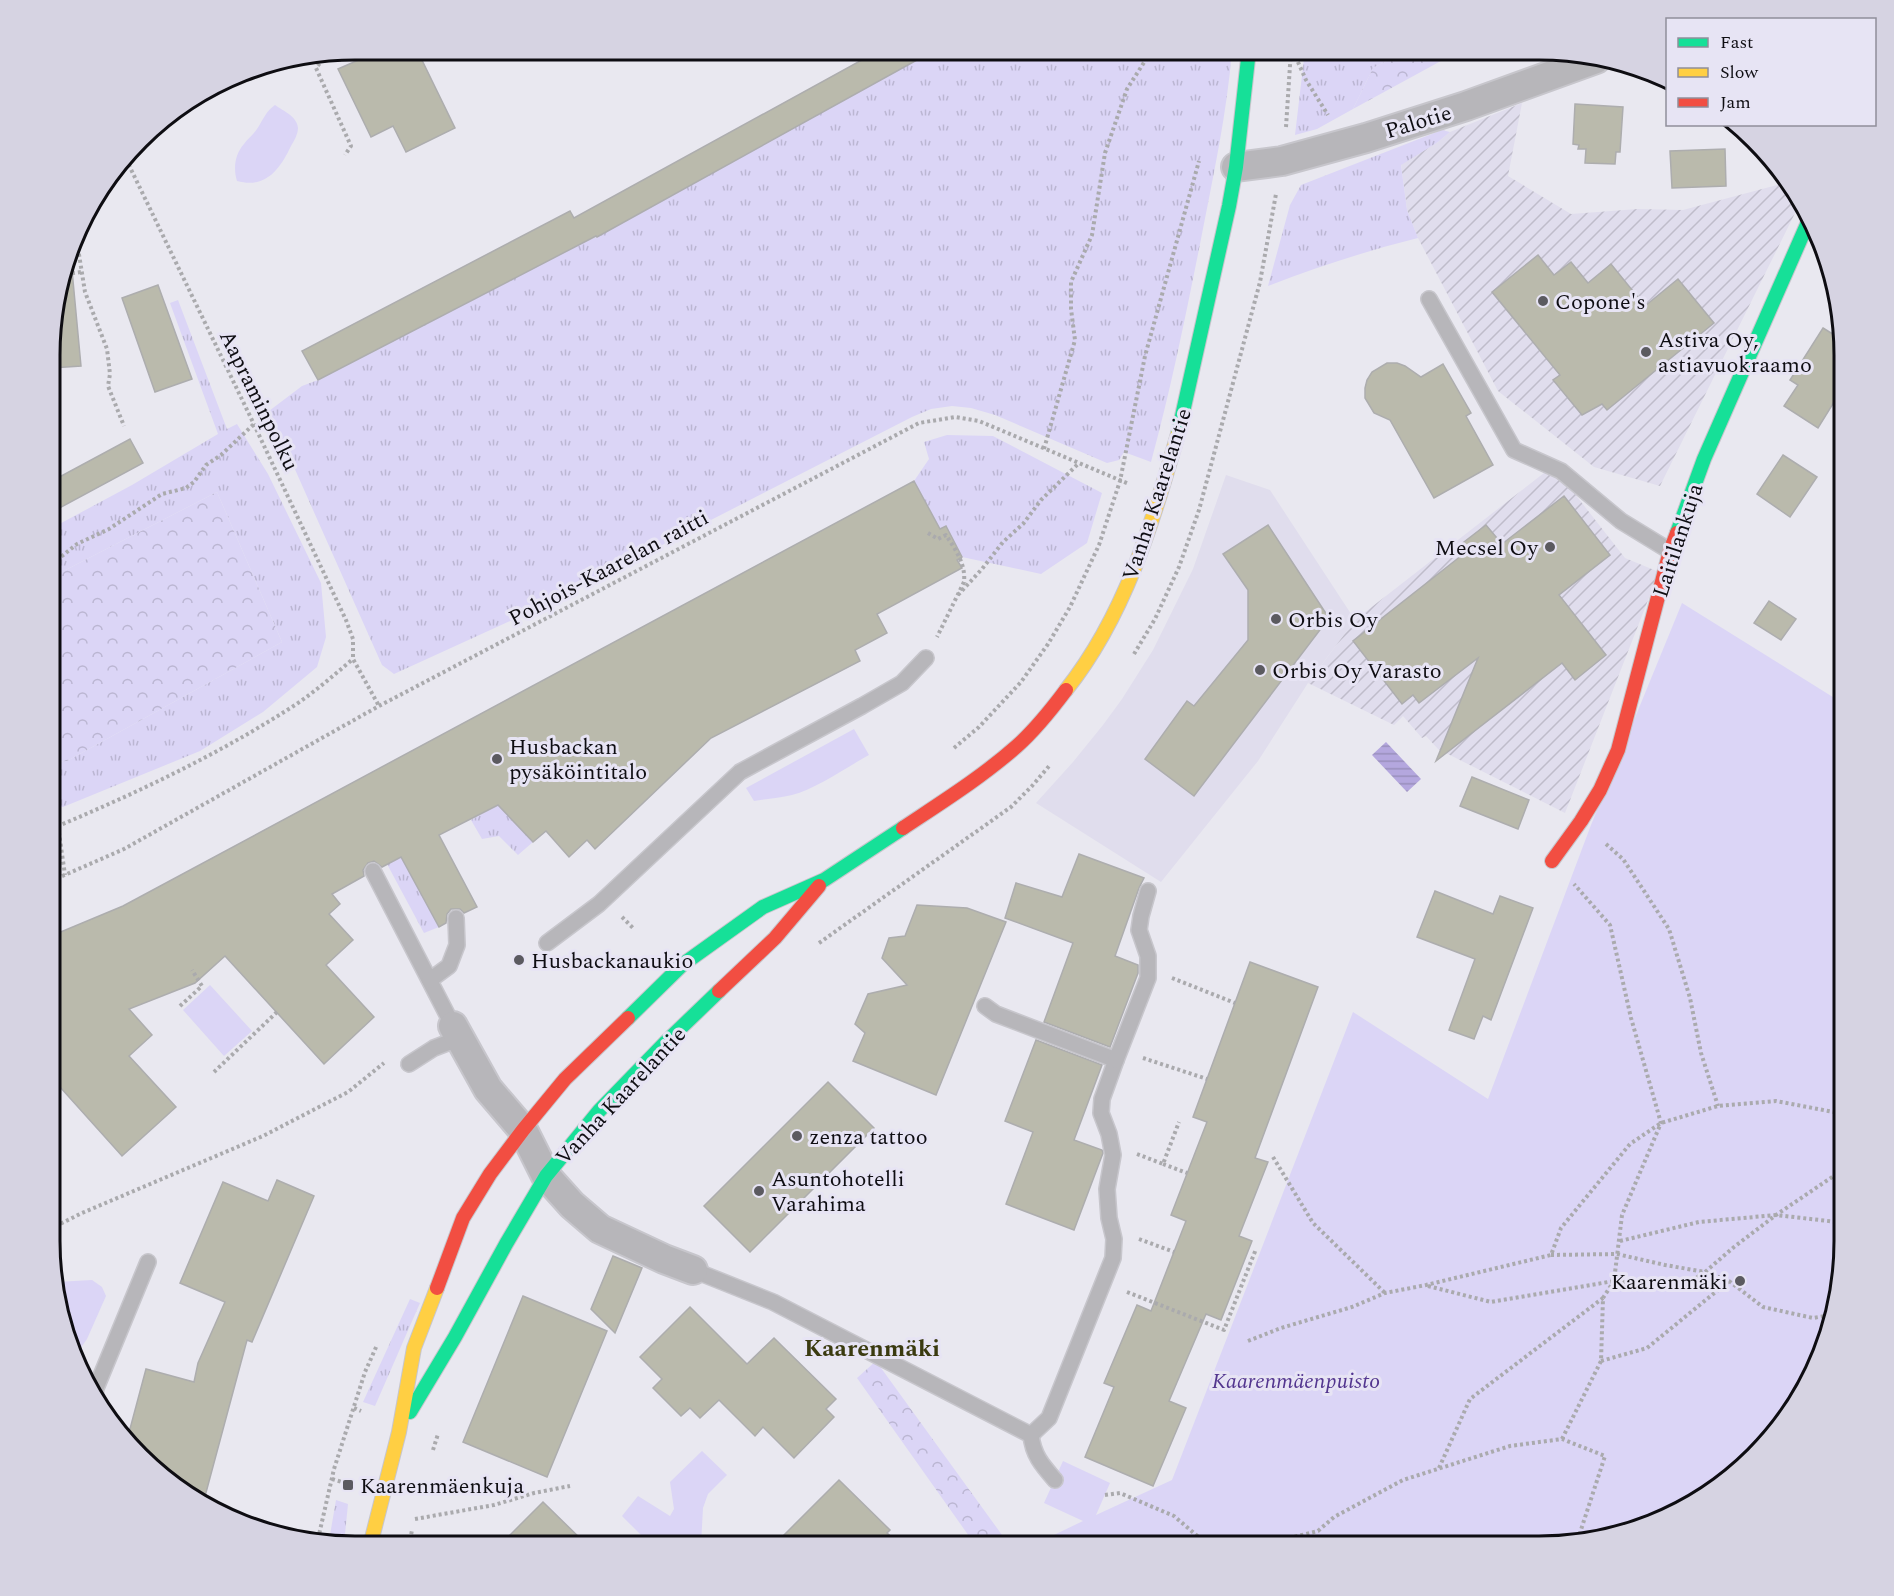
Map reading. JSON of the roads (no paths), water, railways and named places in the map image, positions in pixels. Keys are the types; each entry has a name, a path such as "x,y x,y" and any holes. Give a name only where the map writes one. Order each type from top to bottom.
{"main road":[{"name":"Vanha Kaarelantie","path":"373,1536 399,1432 414,1348 463,1218 489,1174 523,1130 565,1079 682,965 763,907 824,880 984,773 1047,715 1077,677 1122,600 1140,557 1181,423 1203,330 1236,167 1248,60"},
{"name":"Laitilankuja","path":"1552,861 1600,790 1618,750 1670,551 1704,459 1805,228"},
{"name":"Vanha Kaarelantie","path":"399,1432 546,1176 599,1111 666,1042 775,938 824,880"}],"street":[{"name":"Palotie","path":"1236,167 1282,161 1366,138 1467,106 1583,64"},
{"path":"457,1032 488,1089 523,1130 546,1176 572,1205 600,1229 693,1270"}],"lane":[{"path":"1429,299 1514,450 1561,471 1621,521 1670,551"},
{"path":"547,943 599,904 740,772 902,682 926,658"},
{"path":"373,871 457,1032 409,1064"},
{"path":"1031,1435 1049,1418 1113,1258 1114,1239 1109,1218 1107,1189 1113,1155 1112,1144 1101,1113 1102,1099 1148,978 1148,956 1139,930 1148,891"},
{"path":"430,980 449,966 457,945 456,918"},
{"path":"985,1006 996,1014 1116,1060"},
{"path":"98,1384 148,1262"},
{"path":"693,1270 773,1302 1031,1435"},
{"path":"1031,1435 1032,1447 1038,1460 1055,1480"}],"place":[{"name":"Copone's","path":"1543,301"},
{"name":"Astiva Oy, astiavuokraamo","path":"1646,352"},
{"name":"Mecsel Oy","path":"1550,547"},
{"name":"Orbis Oy","path":"1276,619"},
{"name":"Orbis Oy Varasto","path":"1260,670"},
{"name":"Husbackan pysäköintitalo","path":"497,759"},
{"name":"Husbackanaukio","path":"519,960"},
{"name":"zenza tattoo","path":"797,1136"},
{"name":"Asuntohotelli Varahima","path":"759,1191"},
{"name":"Kaarenmäki","path":"1740,1281"},
{"name":"Kaarenmäenkuja","path":"348,1485"}],"district":[{"name":"Kaarenmäki","path":"872,1348"}],"park label":[{"name":"Kaarenmäenpuisto","path":"1296,1380"}]}
